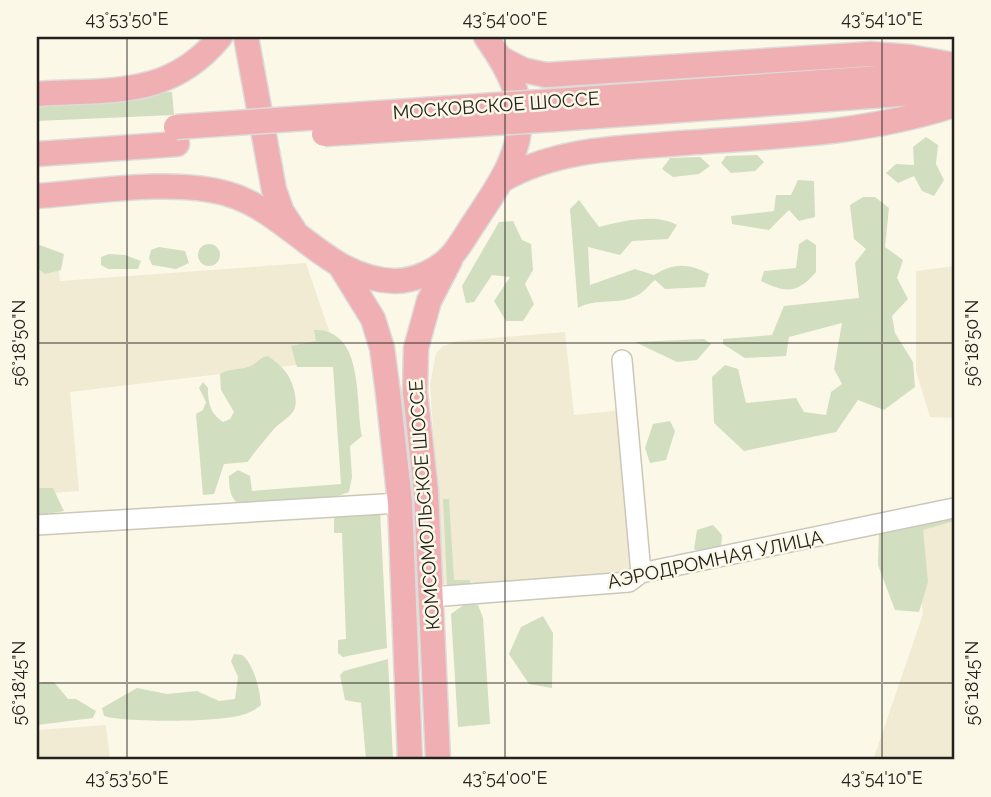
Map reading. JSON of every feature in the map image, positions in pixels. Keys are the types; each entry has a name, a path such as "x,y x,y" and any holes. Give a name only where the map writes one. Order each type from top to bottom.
{"main road":[{"path":"37,93 154,84 182,73 203,57 220,37"},
{"path":"246,37 274,190 282,212 297,234"},
{"name":"КОМСОМОЛЬСКОЕ ШОССЕ","path":"438,760 426,492 415,393 416,348 429,301 451,256 513,159 520,112 515,89 486,37"},
{"path":"500,58 523,70 546,75 870,54 910,57 954,65"},
{"name":"МОСКОВСКОЕ ШОССЕ","path":"556,110 954,73"},
{"name":"МОСКОВСКОЕ ШОССЕ","path":"37,154 176,136 556,110 954,90"},
{"path":"502,180 528,165 596,150 862,129 954,105"},
{"name":"МОСКОВСКОЕ ШОССЕ","path":"37,137 176,136"},
{"path":"37,196 191,187 229,194 260,208 341,267 369,277 397,281 425,274 451,256"},
{"name":"КОМСОМОЛЬСКОЕ ШОССЕ","path":"341,267 366,305 382,348 400,503 410,760"}],"street":[{"path":"622,360 641,573"},
{"path":"37,525 400,503"},
{"name":"АЭРОДРОМНАЯ УЛИЦА","path":"431,597 629,582 641,573 954,508"}],"shaded area":[{"path":"58,261 60,281 306,263 339,360 70,392 79,491 37,494 37,262"},
{"path":"954,266 954,418 930,417 916,371 916,271"},
{"path":"565,332 574,415 622,410 633,559 629,572 514,586 443,584 430,384 436,353 443,346 457,341"},
{"path":"954,518 954,760 873,760 923,614 914,526"},
{"path":"106,725 110,760 37,760 37,730"}],"green space":[{"path":"172,92 174,115 37,121 37,100"},
{"path":"926,137 938,145 936,164 944,180 934,196 922,191 914,176 898,183 886,173 896,164 914,165 913,147"},
{"path":"757,155 764,162 755,171 731,173 721,163 726,156"},
{"path":"700,157 710,166 699,174 673,177 662,169 670,158"},
{"path":"798,180 814,181 815,217 799,221 789,210 769,230 732,224 731,216 774,211 776,195 791,195"},
{"path":"863,197 875,197 889,208 885,247 903,260 897,278 908,299 892,316 895,333 913,362 915,387 884,410 858,400 836,432 744,451 714,423 712,377 725,365 738,369 746,403 796,398 804,412 826,415 831,392 842,384 834,369 842,323 789,337 786,356 745,358 723,344 723,339 772,335 784,306 859,298 855,263 866,249 854,239 850,205"},
{"path":"579,200 599,227 649,219 669,221 677,225 668,239 632,241 620,255 588,247 590,285 635,269 654,275 668,268 681,266 709,274 705,287 665,289 655,280 640,294 631,298 593,303 578,308 570,209"},
{"path":"513,221 522,240 531,244 533,270 525,284 534,304 523,321 506,321 494,301 510,277 492,275 474,302 466,303 462,286 499,222"},
{"path":"807,239 816,245 816,272 809,279 791,289 777,288 761,281 764,271 796,268 799,244"},
{"path":"37,244 64,254 61,270 45,274 37,268"},
{"path":"209,244 217,247 220,255 217,263 209,266 201,263 198,255 201,247"},
{"path":"159,247 185,251 189,263 176,269 152,265 149,258 151,250"},
{"path":"109,254 125,255 141,261 138,269 108,269 101,265 101,257"},
{"path":"314,330 330,333 342,341 350,354 354,370 362,436 350,446 352,477 349,492 333,498 241,506 232,497 229,485 229,476 238,470 250,476 252,491 341,484 333,367 297,367 291,346 316,341"},
{"path":"704,339 711,344 697,360 677,362 635,342"},
{"path":"268,356 288,375 294,390 295,407 248,462 224,464 214,494 203,495 196,414 203,410 206,402 199,388 203,382 208,388 211,407 219,419 223,422 230,419 234,412 221,390 220,374 251,366"},
{"path":"670,421 675,431 666,460 650,463 645,448 653,424"},
{"path":"37,488 53,488 64,511 37,516"},
{"path":"443,499 449,499 454,580 470,580 470,584 447,586"},
{"path":"380,510 387,648 343,657 338,653 338,640 346,639 342,533 334,533 334,513"},
{"path":"954,513 954,521 923,530 928,582 919,612 895,610 878,565 879,531"},
{"path":"713,525 722,535 721,548 705,555 694,549 697,530"},
{"path":"465,604 478,605 483,618 490,724 458,727 451,614"},
{"path":"543,616 553,633 552,688 529,684 509,654 521,627"},
{"path":"234,654 242,655 246,659 258,685 261,705 250,712 230,717 194,720 151,721 104,716 102,708 137,688 167,694 197,691 219,701 235,699 238,677 231,661"},
{"path":"388,659 393,760 366,760 361,703 345,700 340,675 344,671"},
{"path":"54,682 68,699 76,699 96,711 93,718 37,725 37,685"}]}
